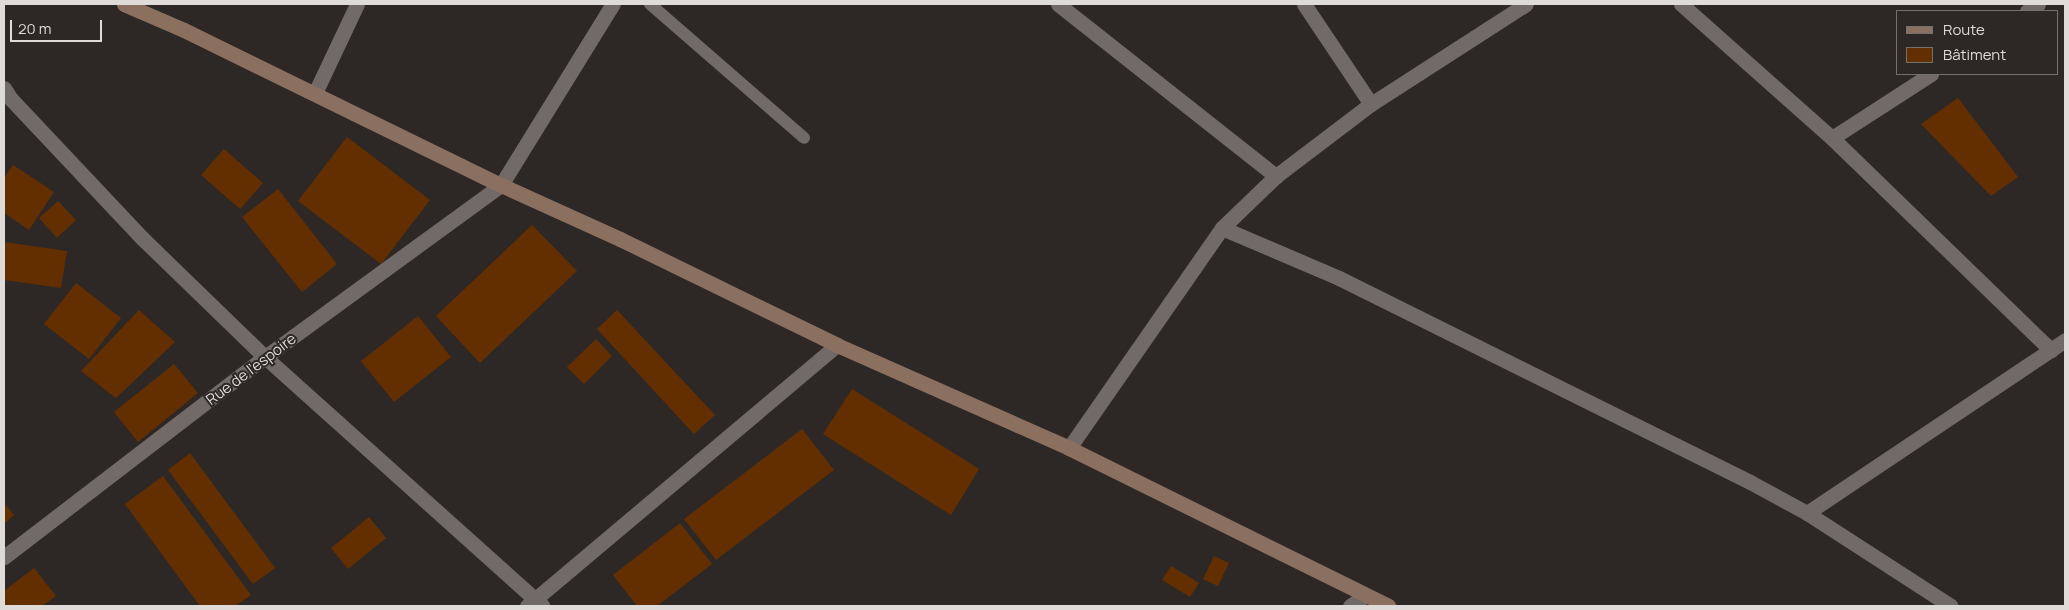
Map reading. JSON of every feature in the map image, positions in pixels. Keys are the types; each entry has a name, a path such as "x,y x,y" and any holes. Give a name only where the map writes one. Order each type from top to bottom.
{"street":[{"path":"124,4 184,30 837,346 1068,448 1388,606"},
{"path":"315,93 357,4"},
{"path":"501,185 613,4"},
{"path":"1058,4 1276,176"},
{"path":"1304,4 1371,104"},
{"path":"1068,448 1222,228 1276,176 1371,104 1526,4"},
{"path":"1681,4 1832,138 2050,350"},
{"path":"1832,138 1929,75"},
{"path":"6,99 142,238 265,357 536,604 837,346"},
{"name":"Rue de l'espoire","path":"4,557 265,357 501,185"},
{"path":"1222,228 1348,282 1741,477 1807,512 1951,606"},
{"path":"1807,512 2065,340"},
{"path":"1350,606 1365,596"}],"lane":[{"path":"650,4 804,138"}],"building":[{"path":"1958,98 2018,177 1991,196 1921,124"},
{"path":"347,137 430,200 381,264 298,201"},
{"path":"224,149 263,183 240,209 201,175"},
{"path":"13,165 54,192 29,230 4,213 4,178"},
{"path":"278,189 337,264 302,292 242,217"},
{"path":"58,201 76,220 57,238 39,218"},
{"path":"532,225 577,271 480,363 436,316"},
{"path":"4,242 67,251 61,288 4,280"},
{"path":"76,283 121,318 89,359 44,324"},
{"path":"139,310 175,342 116,398 81,371"},
{"path":"617,310 715,415 694,434 597,329"},
{"path":"418,316 451,357 394,402 361,361"},
{"path":"596,339 612,356 584,384 567,367"},
{"path":"174,364 198,393 138,442 114,412"},
{"path":"852,389 979,469 951,515 823,434"},
{"path":"802,429 834,470 716,560 684,519"},
{"path":"190,453 275,568 253,584 168,470"},
{"path":"163,476 251,595 235,606 200,606 125,504"},
{"path":"4,503 14,515 4,524"},
{"path":"369,517 386,538 348,569 331,548"},
{"path":"680,523 712,564 657,606 637,606 613,575"},
{"path":"1214,556 1229,563 1218,586 1203,579"},
{"path":"1171,566 1199,583 1190,597 1162,580"},
{"path":"34,568 56,596 42,606 4,606 4,591"}]}
